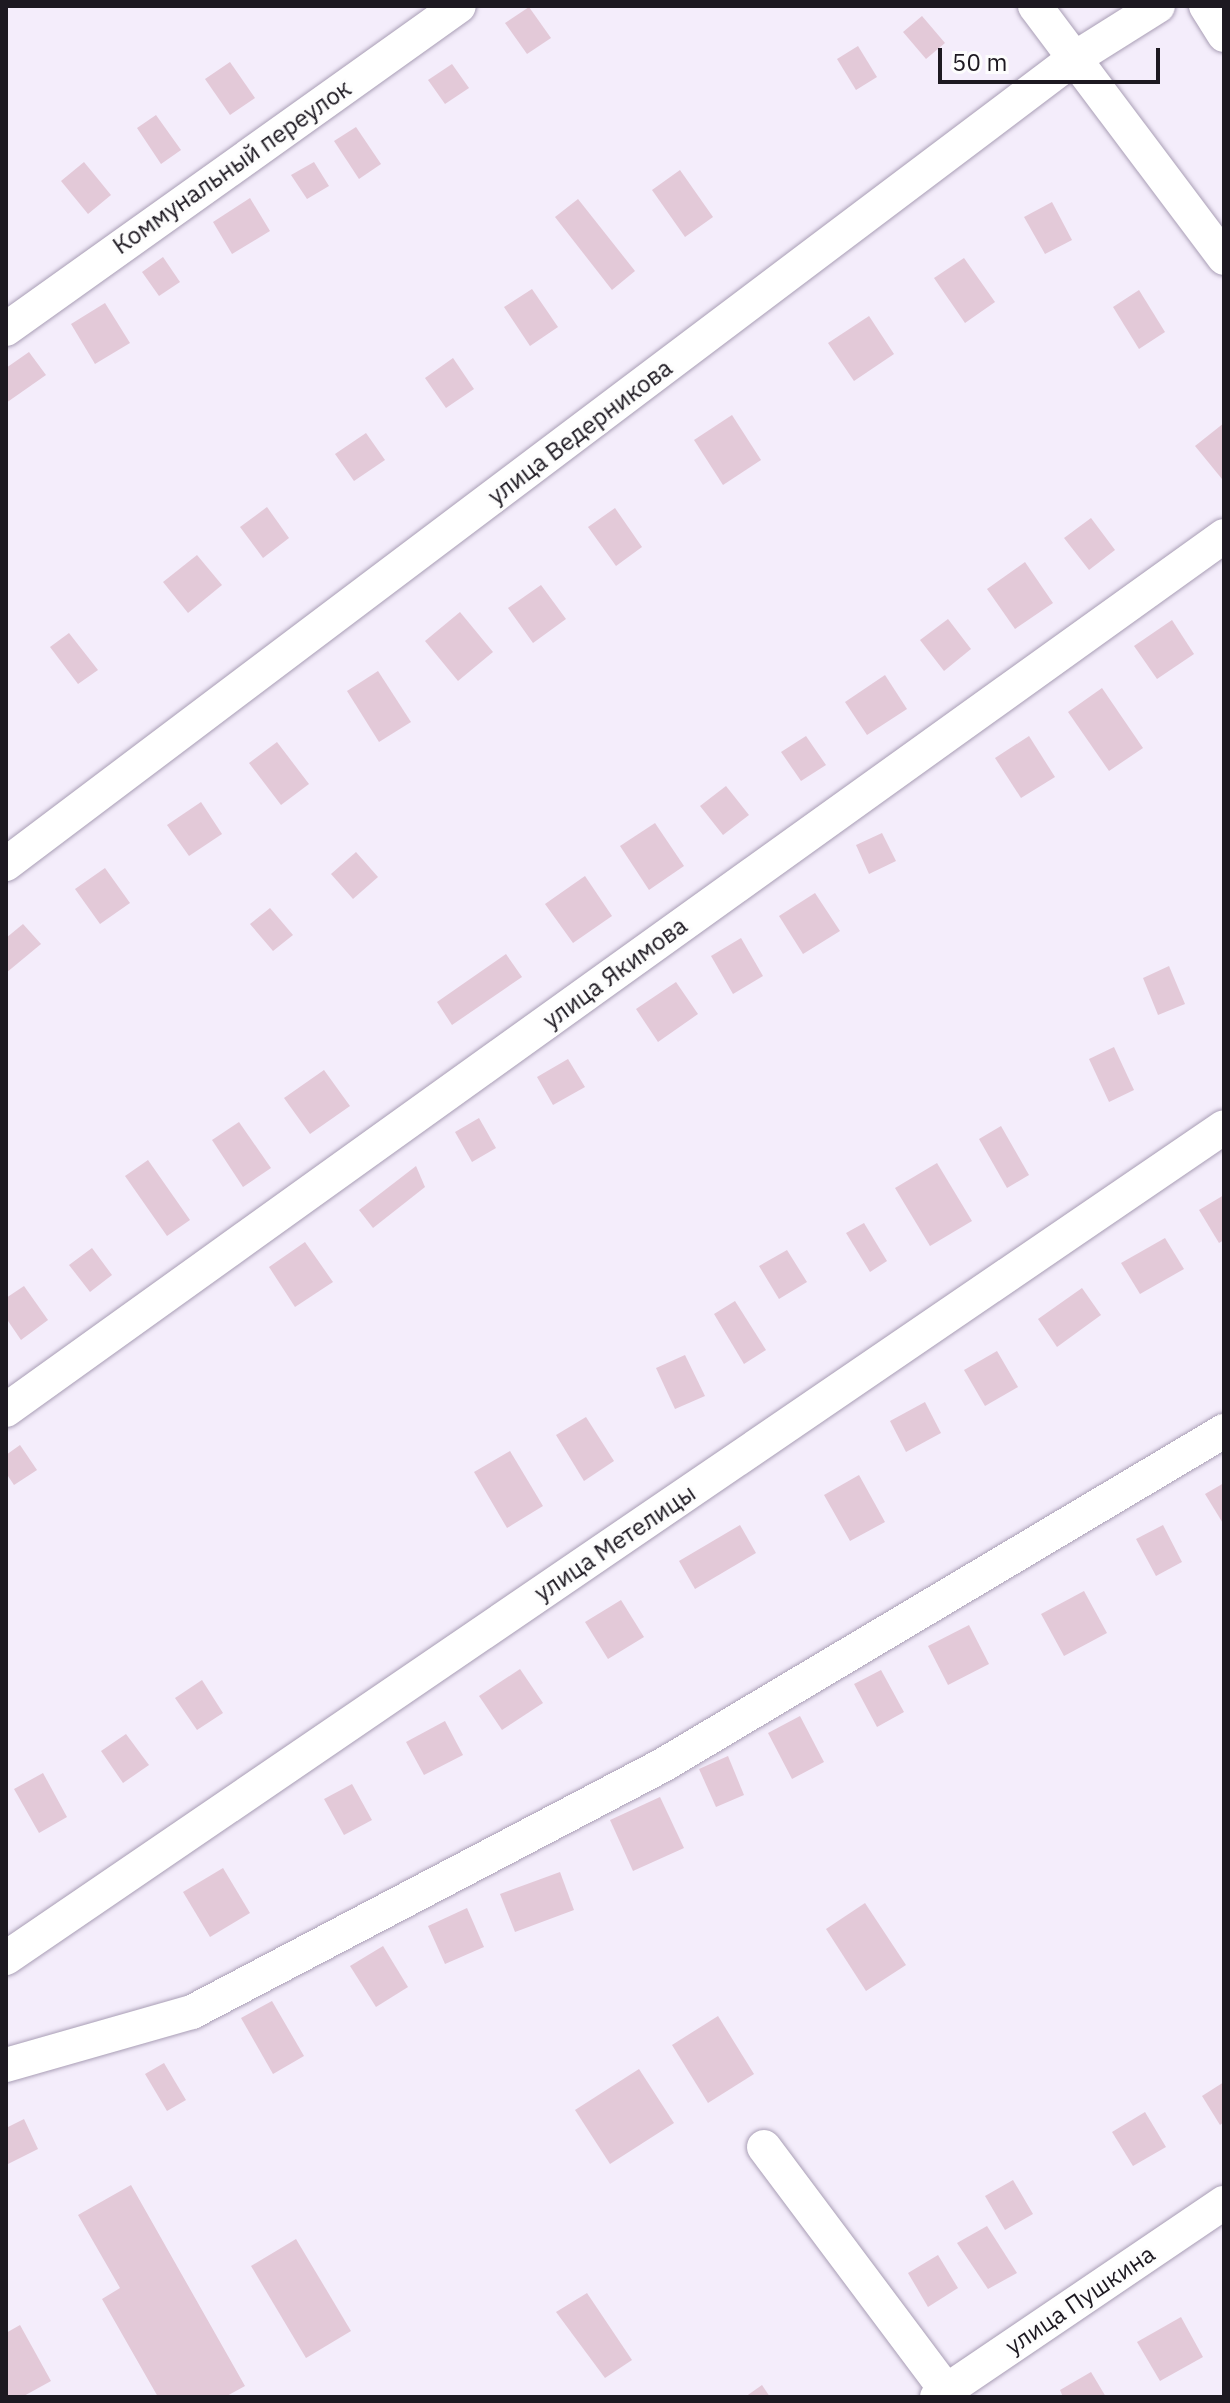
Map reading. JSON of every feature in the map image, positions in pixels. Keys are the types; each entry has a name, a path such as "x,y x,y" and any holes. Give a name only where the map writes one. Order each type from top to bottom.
{"street":[{"name":"Коммунальный переулок","path":"6,329 459,6"},
{"path":"1035,6 1224,258"},
{"name":"улица Ведерникова","path":"6,864 1075,58 1158,6"},
{"path":"1206,6 1224,35"},
{"name":"улица Якимова","path":"6,1410 1224,536"},
{"name":"улица Метелицы","path":"6,1958 1224,1127"},
{"path":"6,2065 192,2012 663,1765 1224,1431"},
{"path":"764,2147 942,2394"},
{"name":"улица Пушкина","path":"942,2394 1224,2203"}],"building":[{"path":"529,7 551,38 527,54 505,23"},
{"path":"922,16 945,43 926,59 903,32"},
{"path":"858,46 877,77 856,90 837,59"},
{"path":"230,62 255,98 230,115 205,79"},
{"path":"452,64 469,88 445,104 428,80"},
{"path":"156,115 181,150 161,164 137,128"},
{"path":"356,127 381,164 359,179 334,141"},
{"path":"84,162 111,195 88,214 61,181"},
{"path":"314,162 329,186 307,199 291,175"},
{"path":"680,170 713,217 685,237 652,190"},
{"path":"250,198 270,231 232,254 213,222"},
{"path":"578,199 635,271 612,290 555,217"},
{"path":"1052,202 1072,240 1045,254 1024,217"},
{"path":"163,257 180,282 159,296 142,272"},
{"path":"964,258 995,302 965,323 934,278"},
{"path":"532,289 558,327 530,346 504,307"},
{"path":"1139,290 1165,332 1139,349 1113,307"},
{"path":"105,303 130,343 95,364 71,324"},
{"path":"869,316 894,354 854,381 828,343"},
{"path":"29,352 46,375 6,403 6,368"},
{"path":"453,358 474,389 446,408 425,378"},
{"path":"732,415 761,460 723,485 694,440"},
{"path":"1224,423 1224,477 1222,479 1195,446"},
{"path":"366,433 385,460 354,481 335,454"},
{"path":"267,507 289,538 263,558 240,527"},
{"path":"615,508 642,547 616,566 588,527"},
{"path":"1091,518 1115,550 1089,570 1064,538"},
{"path":"197,555 222,585 188,613 163,582"},
{"path":"1025,562 1053,603 1015,629 987,589"},
{"path":"541,585 566,619 533,643 508,608"},
{"path":"460,612 493,652 458,681 425,641"},
{"path":"948,619 971,649 944,671 920,640"},
{"path":"1172,620 1194,654 1157,679 1134,646"},
{"path":"69,633 98,670 78,684 50,647"},
{"path":"378,671 411,722 379,742 347,691"},
{"path":"885,675 907,709 867,735 845,702"},
{"path":"1102,688 1143,748 1109,771 1068,712"},
{"path":"806,736 826,765 801,781 781,752"},
{"path":"1029,736 1055,777 1021,798 995,758"},
{"path":"277,742 309,784 281,805 249,763"},
{"path":"726,786 749,815 723,835 700,806"},
{"path":"201,802 222,834 189,856 167,825"},
{"path":"655,823 684,866 649,890 620,846"},
{"path":"882,833 896,861 869,874 856,845"},
{"path":"356,852 378,877 353,899 331,874"},
{"path":"105,868 130,903 100,924 75,889"},
{"path":"585,876 612,916 573,943 545,904"},
{"path":"815,893 840,931 803,954 779,916"},
{"path":"270,908 293,935 273,951 250,924"},
{"path":"23,924 41,944 6,973 6,938"},
{"path":"741,938 763,976 733,994 711,956"},
{"path":"506,954 522,977 452,1025 437,1002"},
{"path":"1169,966 1185,1004 1158,1015 1143,978"},
{"path":"676,982 698,1014 658,1042 636,1009"},
{"path":"1114,1047 1134,1090 1109,1102 1089,1059"},
{"path":"568,1059 585,1087 553,1105 537,1077"},
{"path":"324,1070 350,1106 310,1134 284,1098"},
{"path":"479,1118 496,1148 472,1162 455,1132"},
{"path":"239,1122 271,1168 243,1187 212,1140"},
{"path":"1001,1126 1029,1175 1007,1188 979,1139"},
{"path":"148,1160 190,1220 167,1236 125,1176"},
{"path":"937,1163 972,1221 930,1246 895,1188"},
{"path":"416,1166 425,1187 373,1228 359,1210"},
{"path":"1224,1195 1224,1240 1219,1243 1199,1210"},
{"path":"864,1223 887,1261 870,1272 846,1233"},
{"path":"1165,1238 1184,1269 1140,1294 1121,1263"},
{"path":"305,1242 333,1282 295,1307 269,1267"},
{"path":"92,1248 112,1275 90,1292 69,1265"},
{"path":"787,1250 807,1282 779,1299 759,1266"},
{"path":"24,1286 48,1320 21,1340 6,1318 6,1298"},
{"path":"1082,1288 1101,1315 1057,1347 1038,1319"},
{"path":"735,1301 766,1350 744,1364 714,1314"},
{"path":"997,1351 1018,1387 985,1406 964,1370"},
{"path":"685,1355 705,1396 675,1409 656,1368"},
{"path":"925,1402 941,1433 906,1452 890,1421"},
{"path":"586,1417 614,1461 584,1481 556,1435"},
{"path":"20,1445 37,1470 14,1485 6,1473 6,1455"},
{"path":"510,1451 543,1506 507,1528 474,1472"},
{"path":"859,1475 885,1522 850,1541 824,1495"},
{"path":"1224,1483 1224,1525 1205,1494"},
{"path":"740,1525 756,1553 695,1589 679,1561"},
{"path":"1163,1525 1182,1562 1156,1576 1136,1539"},
{"path":"1084,1591 1107,1633 1064,1656 1041,1614"},
{"path":"621,1600 644,1637 608,1659 585,1622"},
{"path":"969,1625 989,1664 948,1685 928,1646"},
{"path":"520,1669 543,1703 502,1730 479,1696"},
{"path":"881,1670 904,1712 877,1727 854,1684"},
{"path":"202,1680 223,1713 197,1730 175,1698"},
{"path":"800,1716 824,1762 792,1779 768,1733"},
{"path":"445,1721 463,1755 424,1775 406,1742"},
{"path":"126,1734 149,1765 123,1783 101,1751"},
{"path":"728,1756 744,1795 716,1807 699,1769"},
{"path":"43,1773 67,1817 39,1833 14,1789"},
{"path":"352,1784 372,1820 344,1835 324,1799"},
{"path":"660,1797 684,1848 633,1871 610,1820"},
{"path":"223,1868 250,1913 210,1937 183,1892"},
{"path":"560,1872 574,1910 515,1932 500,1894"},
{"path":"865,1903 906,1965 866,1991 826,1929"},
{"path":"467,1908 484,1947 445,1964 428,1926"},
{"path":"383,1946 408,1987 376,2007 350,1966"},
{"path":"272,2001 304,2056 273,2074 241,2018"},
{"path":"718,2016 754,2074 708,2103 672,2045"},
{"path":"164,2063 186,2100 167,2111 145,2074"},
{"path":"639,2069 674,2123 610,2164 575,2110"},
{"path":"1224,2082 1224,2122 1220,2125 1202,2096"},
{"path":"1145,2112 1166,2147 1133,2166 1112,2132"},
{"path":"24,2119 38,2149 6,2165 6,2128"},
{"path":"1013,2180 1033,2214 1005,2230 985,2196"},
{"path":"131,2185 245,2386 225,2397 158,2397 102,2299 120,2288 78,2215"},
{"path":"987,2226 1017,2273 988,2289 957,2243"},
{"path":"296,2239 351,2331 306,2358 251,2266"},
{"path":"938,2255 958,2288 928,2307 908,2273"},
{"path":"587,2293 632,2360 605,2378 556,2312"},
{"path":"1181,2317 1203,2357 1160,2381 1137,2342"},
{"path":"20,2325 51,2381 22,2397 6,2397 6,2333"},
{"path":"1091,2372 1106,2397 1063,2397 1060,2390"},
{"path":"762,2385 770,2397 745,2397"}]}
